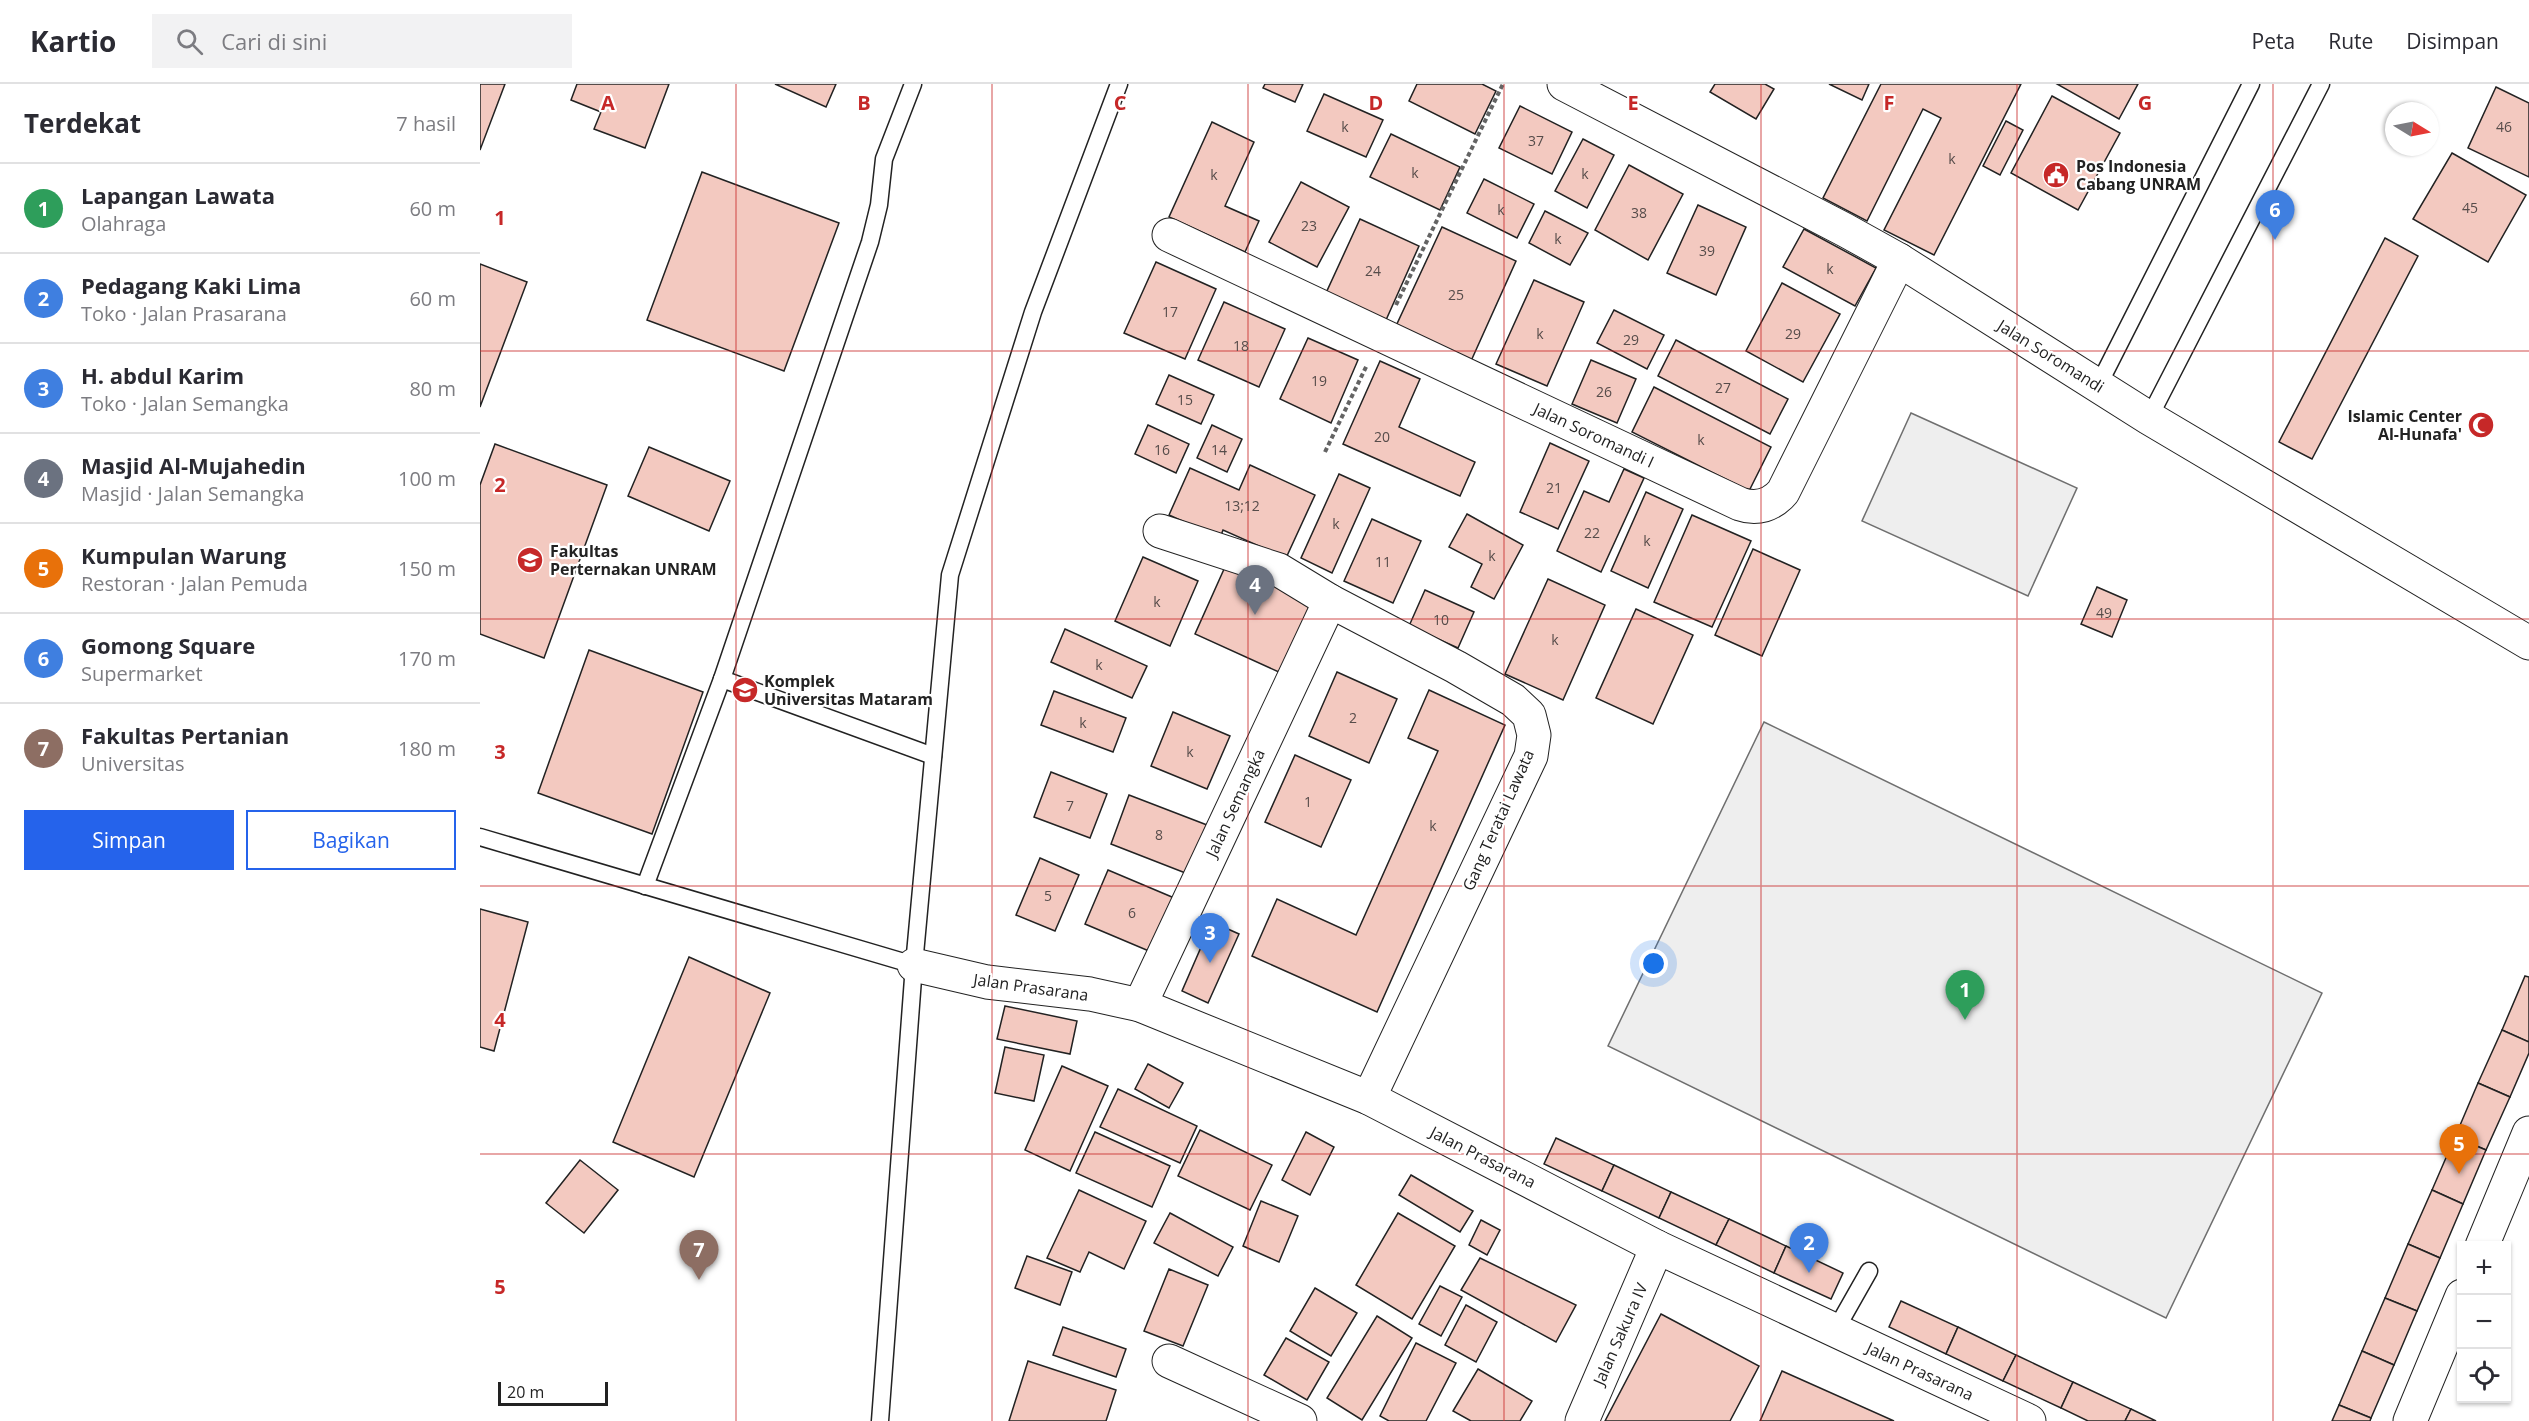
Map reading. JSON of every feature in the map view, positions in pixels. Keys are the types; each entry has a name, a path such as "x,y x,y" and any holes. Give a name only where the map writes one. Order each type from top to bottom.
{"street":[{"name":"Jalan Soromandi","path":"1564,84 1899,260 2150,418 2529,643"},
{"name":"Jalan Soromandi I","path":"1169,235 1740,504 1758,507 1775,501 1783,492 1899,260"},
{"name":"Gang Teratai Lawata","path":"1160,531 1279,570 1330,601 1456,667 1513,700 1529,715 1534,735 1531,756 1369,1098"},
{"name":"Jalan Semangka","path":"1140,1005 1330,601"},
{"name":"Jalan Prasarana","path":"914,965 987,982 1090,994 1140,1005 1369,1098 1657,1247 2029,1421"},
{"path":"2484,1241 2529,1133"},
{"name":"Jalan Sakura IV","path":"1582,1421 1657,1247"},
{"path":"2410,1421 2457,1308"},
{"path":"1170,1361 1300,1421"}],"lane":[{"path":"645,886 722,678 870,242 879,205 884,159 913,84"},
{"path":"880,1421 914,965 950,575 1033,312 1119,84"},
{"path":"2098,386 2251,84"},
{"path":"2150,418 2321,84"},
{"path":"722,678 933,756"},
{"path":"480,837 914,965"},
{"path":"1835,1331 1869,1271"}],"path":[{"path":"1325,452 1503,84"}],"shaded area":[{"path":"1911,413 2077,488 2028,596 1862,521"},
{"path":"1764,722 2322,993 2166,1318 1608,1046"}],"building":[{"path":"480,84 505,84 480,150"},
{"path":"577,84 669,84 645,148 594,129 601,112 571,100"},
{"path":"775,84 836,84 826,107"},
{"path":"1265,84 1303,84 1295,102 1263,88"},
{"path":"1417,84 1482,84 1496,91 1475,134 1409,101"},
{"path":"1715,84 1765,84 1774,89 1756,119 1710,92"},
{"path":"1829,84 1869,84 1862,100"},
{"path":"1881,84 2021,84 1934,255 1884,230 1941,118 1923,109 1867,221 1823,198"},
{"path":"2057,84 2138,84 2119,119"},
{"path":"2496,87 2529,103 2529,177 2468,148"},
{"path":"1324,94 1383,120 1366,157 1307,131"},
{"path":"2052,96 2120,133 2078,210 2011,173"},
{"path":"1520,106 1572,132 1552,174 1499,148"},
{"path":"2006,121 2023,130 2000,175 1983,166"},
{"path":"1212,122 1254,142 1225,206 1259,221 1245,252 1169,217"},
{"path":"1391,134 1460,167 1440,210 1370,177"},
{"path":"1583,139 1614,155 1587,208 1555,191"},
{"path":"2452,153 2526,195 2488,262 2413,219"},
{"path":"1629,165 1683,194 1648,260 1595,230"},
{"path":"702,172 839,223 784,371 647,320"},
{"path":"1484,179 1534,204 1517,238 1467,213"},
{"path":"1301,182 1349,207 1317,267 1269,242"},
{"path":"1698,205 1746,227 1716,295 1667,273"},
{"path":"1545,211 1588,233 1570,265 1529,243"},
{"path":"1360,219 1419,246 1386,320 1326,293"},
{"path":"1442,227 1516,261 1471,361 1396,326"},
{"path":"1804,229 1876,268 1855,306 1783,267"},
{"path":"2385,238 2418,256 2312,459 2279,442"},
{"path":"1156,262 1216,289 1185,359 1124,333"},
{"path":"480,264 527,282 480,407"},
{"path":"1534,280 1584,302 1547,386 1496,364"},
{"path":"1782,283 1840,314 1803,382 1746,351"},
{"path":"1224,302 1285,329 1259,387 1198,360"},
{"path":"1614,310 1664,335 1647,369 1597,343"},
{"path":"1308,338 1358,360 1331,423 1280,399"},
{"path":"1676,340 1788,399 1770,434 1658,376"},
{"path":"1591,360 1636,379 1617,423 1572,404"},
{"path":"1380,361 1420,379 1399,427 1475,462 1460,496 1343,444"},
{"path":"1169,375 1214,395 1201,424 1156,404"},
{"path":"1654,387 1771,447 1749,491 1632,432"},
{"path":"1148,425 1189,444 1176,473 1135,454"},
{"path":"1212,425 1242,439 1227,472 1197,458"},
{"path":"1550,443 1589,461 1558,529 1520,512"},
{"name":"Fakultas Perternakan UNRAM","path":"495,444 607,485 544,658 480,634 480,485"},
{"path":"649,447 730,481 709,531 628,496"},
{"path":"1250,465 1315,495 1286,558 1223,530 1220,538 1169,515 1190,468 1239,490"},
{"path":"1624,469 1644,478 1601,572 1557,551 1584,491 1609,502"},
{"path":"1339,474 1370,488 1332,573 1301,558"},
{"path":"1646,492 1683,509 1648,588 1611,571"},
{"path":"1467,514 1523,545 1494,599 1471,587 1482,564 1449,547"},
{"path":"1692,515 1751,541 1712,627 1654,602"},
{"path":"1372,519 1421,541 1393,603 1344,581"},
{"path":"1753,549 1800,570 1762,656 1715,635"},
{"path":"1143,557 1198,581 1170,646 1115,621"},
{"path":"1229,558 1315,596 1281,673 1195,634"},
{"path":"1548,579 1605,605 1563,700 1505,674"},
{"path":"2097,587 2127,600 2112,637 2081,624"},
{"path":"1425,590 1474,612 1458,648 1409,626"},
{"path":"1636,609 1693,635 1653,724 1596,698"},
{"path":"1065,629 1147,666 1132,698 1051,662"},
{"path":"589,650 703,692 652,834 538,793"},
{"path":"1337,672 1397,699 1369,763 1309,736"},
{"path":"1429,690 1505,725 1377,1012 1252,956 1277,899 1356,935 1438,751 1408,738"},
{"path":"1054,691 1126,718 1113,752 1041,725"},
{"path":"1173,712 1230,736 1207,789 1151,766"},
{"path":"1295,755 1351,780 1321,847 1265,822"},
{"path":"1051,772 1107,794 1090,838 1034,817"},
{"path":"1129,795 1207,825 1188,874 1111,844"},
{"path":"1040,858 1079,875 1055,931 1016,915"},
{"path":"1108,870 1179,900 1156,954 1085,924"},
{"path":"480,909 528,922 494,1051 480,1047"},
{"path":"1212,922 1239,934 1208,1003 1182,991"},
{"path":"689,957 770,993 694,1177 613,1142"},
{"path":"2525,976 2529,977 2529,1042 2502,1030"},
{"path":"1005,1006 1077,1021 1070,1054 997,1039"},
{"path":"2502,1030 2529,1042 2529,1053 2510,1097 2478,1083"},
{"path":"1005,1047 1044,1055 1034,1101 995,1093"},
{"path":"1148,1064 1183,1083 1169,1108 1135,1089"},
{"path":"1062,1066 1108,1086 1070,1171 1025,1150"},
{"path":"2478,1083 2510,1097 2486,1150 2455,1137"},
{"path":"1118,1089 1197,1126 1180,1163 1100,1127"},
{"path":"1200,1130 1272,1165 1250,1210 1178,1176"},
{"path":"1095,1132 1170,1166 1152,1207 1076,1173"},
{"path":"1306,1132 1334,1147 1310,1195 1282,1180"},
{"path":"2455,1137 2486,1150 2463,1204 2432,1190"},
{"path":"1556,1138 1614,1165 1602,1191 1544,1164"},
{"path":"580,1160 618,1190 584,1233 546,1203"},
{"path":"1614,1165 1671,1192 1659,1218 1602,1191"},
{"path":"1411,1175 1473,1211 1460,1232 1399,1195"},
{"path":"1079,1190 1146,1221 1124,1269 1089,1252 1080,1272 1047,1258"},
{"path":"2432,1190 2463,1204 2440,1258 2408,1244"},
{"path":"1671,1192 1729,1219 1716,1245 1659,1218"},
{"path":"1261,1201 1298,1216 1279,1262 1243,1246"},
{"path":"1170,1213 1233,1247 1218,1276 1154,1243"},
{"path":"1398,1213 1455,1246 1412,1319 1356,1285"},
{"path":"1729,1219 1786,1246 1774,1273 1716,1245"},
{"path":"1481,1220 1500,1230 1487,1255 1469,1245"},
{"path":"2408,1244 2440,1258 2417,1311 2385,1298"},
{"path":"1786,1246 1843,1273 1831,1299 1774,1273"},
{"path":"1027,1256 1072,1272 1060,1305 1015,1288"},
{"path":"1480,1258 1576,1305 1556,1342 1461,1290"},
{"path":"1169,1269 1208,1285 1183,1346 1144,1331"},
{"path":"1440,1286 1462,1297 1441,1336 1419,1324"},
{"path":"1315,1288 1357,1313 1331,1356 1290,1331"},
{"path":"2385,1298 2417,1311 2394,1365 2362,1351"},
{"path":"1901,1301 1958,1327 1946,1354 1889,1327"},
{"path":"1466,1305 1497,1322 1476,1362 1445,1345"},
{"path":"1661,1314 1759,1366 1730,1421 1605,1421"},
{"path":"1377,1316 1412,1338 1362,1420 1327,1398"},
{"path":"1063,1327 1126,1349 1116,1377 1053,1355"},
{"path":"1958,1327 2016,1355 2003,1381 1946,1354"},
{"path":"1286,1338 1329,1362 1307,1400 1264,1375"},
{"path":"1416,1343 1456,1363 1426,1421 1389,1421 1380,1416"},
{"path":"2362,1351 2394,1365 2371,1418 2339,1405"},
{"path":"2016,1355 2073,1382 2061,1408 2003,1381"},
{"path":"1028,1361 1116,1390 1106,1421 1009,1421"},
{"path":"1478,1369 1532,1401 1520,1421 1471,1421 1453,1411"},
{"path":"1782,1371 1894,1421 1760,1421"},
{"path":"2073,1382 2131,1409 2125,1421 2088,1421 2061,1408"},
{"path":"2339,1405 2371,1418 2370,1421 2332,1421"},
{"path":"2131,1409 2156,1421 2125,1421"}],"place":[{"name":"Pos Indonesia Cabang UNRAM","path":"2056,175"},
{"name":"Gomong Square","path":"2275,240"},
{"name":"Islamic Center Al-Hunafa'","path":"2481,425"},
{"name":"Fakultas Perternakan UNRAM","path":"530,560"},
{"name":"Masjid Al-Mujahedin","path":"1255,615"},
{"name":"Komplek Universitas Mataram","path":"745,690"},
{"name":"H. abdul Karim","path":"1210,963"},
{"name":"Lapangan Lawata","path":"1965,1020"},
{"name":"Kumpulan Warung","path":"2459,1174"},
{"name":"Pedagang Kaki Lima","path":"1809,1273"},
{"name":"Fakultas Pertanian","path":"699,1280"}]}
